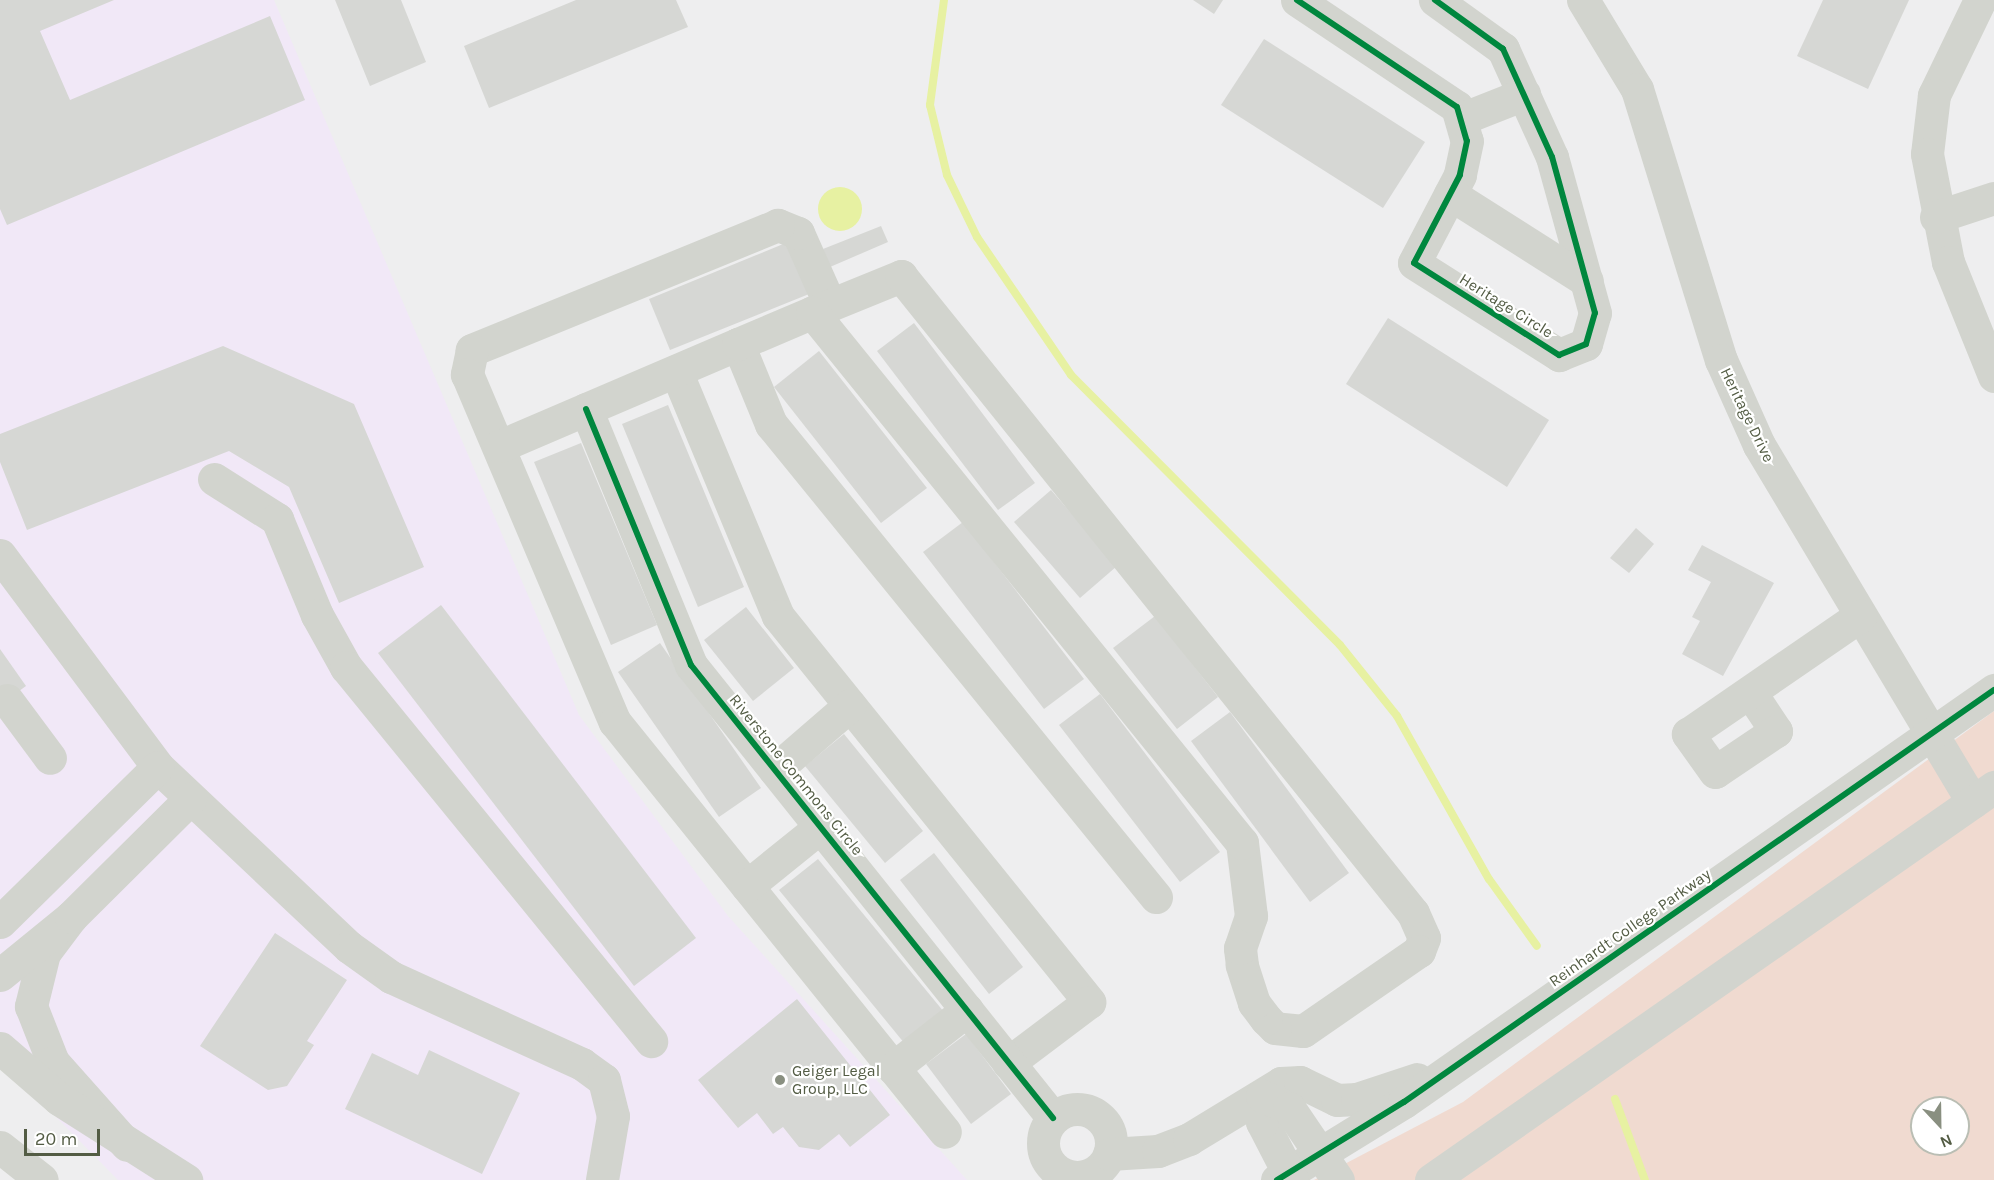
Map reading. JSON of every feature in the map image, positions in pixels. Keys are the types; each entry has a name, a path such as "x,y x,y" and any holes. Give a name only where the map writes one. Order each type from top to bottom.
{"street":[{"name":"Heritage Circle","path":"1435,0 1503,49 1552,157 1595,313 1586,344 1559,355 1414,263 1450,194 1467,141 1461,119"},
{"name":"Heritage Drive","path":"1583,0 1637,89 1721,360 1759,445 1931,734 1984,794"},
{"path":"1980,0 1934,95 1927,154 1936,217 1994,376"},
{"path":"1296,2 1457,107 1461,119 1524,94"},
{"path":"1450,194 1587,281"},
{"path":"1936,217 1994,198"},
{"path":"500,446 738,344 821,309 901,276 1413,913 1424,938 1409,958 1303,1031 1290,1032 1266,1019 1246,984 1240,948 1251,916 1242,843 821,309 798,233 778,225 472,350 467,374 500,446 615,722 945,1132"},
{"path":"738,344 771,424 1156,897"},
{"path":"676,371 778,616 1089,1002 1008,1063"},
{"name":"Riverstone Commons Circle","path":"586,409 691,665 1053,1118"},
{"path":"214,479 277,519 317,615 346,667 651,1041"},
{"path":"0,555 159,767 190,799 372,965 596,1072 609,1091 613,1116 602,1180"},
{"path":"1750,692 1860,616"},
{"name":"Reinhardt College Parkway","path":"1286,1178 1330,1167 1455,1067 1994,690"},
{"path":"7,700 50,758"},
{"path":"774,770 850,705"},
{"path":"0,922 159,767"},
{"path":"1431,1180 1984,794"},
{"path":"0,975 71,917 190,799"},
{"path":"747,886 820,827"},
{"path":"83,841 115,873"},
{"path":"71,917 44,953 31,1006 53,1062 127,1145"},
{"path":"893,1068 967,1010"},
{"path":"0,1048 59,1099 127,1145 186,1180"},
{"path":"1109,1154 1158,1151 1262,1096 1281,1083 1300,1082 1337,1100 1357,1100 1455,1067"},
{"path":"1262,1096 1289,1108 1330,1167"},
{"path":"1262,1096 1262,1122 1286,1178"},
{"path":"1081,1109 1095,1114 1111,1139 1109,1154 1087,1175 1058,1172 1043,1146 1053,1118 1081,1109"},
{"path":"1459,1180 1521,1117"},
{"path":"2,1150 42,1180"}],"shaded area":[{"path":"0,0 274,0 579,715 728,916 967,1180 118,1180 0,1060"},
{"path":"840,187 855,194 862,209 855,224 840,231 825,224 818,209 825,194"},
{"path":"1994,711 1994,1180 1314,1180 1463,1102"}],"building":[{"path":"0,0 114,0 40,31 70,100 270,16 305,100 7,225 0,209"},
{"path":"335,0 401,0 426,62 370,86"},
{"path":"576,0 676,0 688,27 489,108 464,46"},
{"path":"1193,0 1223,0 1214,14"},
{"path":"1823,0 1909,0 1868,89 1797,56"},
{"path":"1264,39 1425,142 1383,208 1221,105"},
{"path":"881,226 888,242 830,267 823,249"},
{"path":"793,240 814,292 670,350 649,299"},
{"path":"1388,318 1549,420 1507,487 1346,384"},
{"path":"914,323 1035,483 998,510 877,351"},
{"path":"223,346 354,404 424,567 339,603 289,487 229,451 27,530 0,462 0,434"},
{"path":"819,351 927,488 881,523 774,387"},
{"path":"668,405 744,587 698,607 622,424"},
{"path":"581,443 657,625 611,645 534,462"},
{"path":"1051,490 1117,566 1080,598 1014,522"},
{"path":"963,522 1084,679 1044,709 923,552"},
{"path":"1636,528 1654,544 1629,573 1610,558"},
{"path":"1702,545 1774,583 1723,676 1682,654 1700,621 1692,617 1711,582 1688,570"},
{"path":"441,605 696,938 634,986 378,653"},
{"path":"746,607 794,668 753,701 704,640"},
{"path":"1155,616 1218,697 1177,729 1113,648"},
{"path":"660,643 761,788 719,817 618,672"},
{"path":"0,649 26,686 0,705"},
{"path":"1100,694 1220,852 1180,882 1059,725"},
{"path":"1230,712 1349,873 1310,902 1191,741"},
{"path":"844,734 923,831 885,863 805,766"},
{"path":"934,853 1023,967 989,994 900,880"},
{"path":"818,859 944,1012 905,1044 779,890"},
{"path":"275,933 347,980 307,1041 314,1045 287,1086 268,1090 200,1046"},
{"path":"797,999 890,1115 850,1147 839,1134 819,1150 799,1147 783,1127 773,1134 757,1113 738,1128 698,1080"},
{"path":"966,1034 1011,1094 971,1124 926,1064"},
{"path":"429,1050 520,1093 482,1174 345,1109 372,1053 418,1075"}],"waterway":[{"path":"944,0 930,105 947,175 977,237 1071,375 1340,645 1397,716 1489,879 1537,946"},
{"path":"1615,1099 1645,1180"}],"cycle path":[{"path":"1297,0 1457,107 1467,141 1460,175 1414,263 1559,355 1586,344 1595,313 1552,157 1503,49 1435,0"},
{"path":"586,409 691,665 1053,1118"},
{"path":"1277,1180 1404,1102 1994,690"}],"place":[{"name":"Geiger Legal Group, LLC","path":"780,1080"}]}
